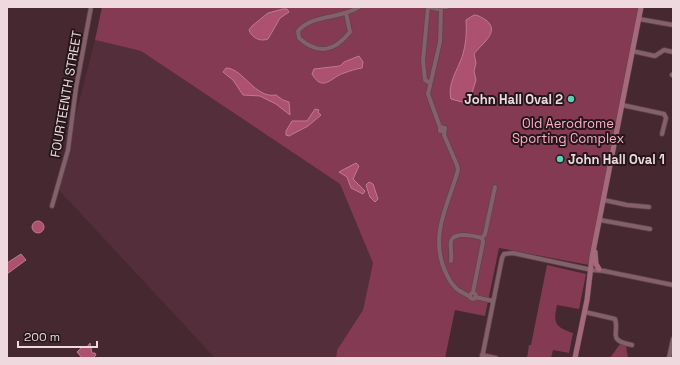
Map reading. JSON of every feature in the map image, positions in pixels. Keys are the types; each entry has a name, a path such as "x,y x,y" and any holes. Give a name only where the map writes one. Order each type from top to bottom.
{"main road":[{"path":"593,269 595,244 642,7"},
{"path":"575,358 593,269 595,244"}],"street":[{"name":"FOURTEENTH STREET","path":"52,206 68,150 76,88 91,7"},
{"path":"346,13 350,32 330,48 317,49 299,38 298,31 311,23 320,19 346,13 359,7"},
{"path":"430,83 425,80 423,61 428,21 428,7 439,9 447,7"},
{"path":"439,9 440,42 428,96 440,125 445,128 443,133 458,170 441,217 439,252 451,282 458,290 493,300"},
{"path":"640,19 673,25"},
{"path":"633,52 655,56 664,50 673,52"},
{"path":"622,105 664,114 666,118 662,134"},
{"path":"472,295 483,242 482,238 485,234 495,187"},
{"path":"604,200 627,206 649,207"},
{"path":"600,220 650,229"},
{"path":"451,261 451,242 454,238 465,235 482,238"},
{"path":"496,358 482,357 504,254 510,253 673,285"},
{"path":"584,312 615,319 615,332 617,339 623,343 632,345"},
{"path":"669,358 673,339"}],"shaded area":[{"path":"287,9 289,12 280,18 268,39 259,40 252,35 249,30 252,26 268,13"},
{"path":"474,15 479,16 490,24 491,33 474,54 476,63 474,71 476,80 472,93 467,100 462,102 451,99 450,93 452,81 464,50 466,20"},
{"path":"95,40 141,51 340,184 373,263 363,310 337,350 336,358 215,358 57,188"},
{"path":"359,56 363,62 362,68 339,75 327,82 324,83 316,80 312,74 314,69 340,66 344,62"},
{"path":"226,68 232,69 238,73 255,88 262,92 269,95 276,95 289,102 290,115 276,104 260,96 243,95 233,80 223,72"},
{"path":"315,109 319,110 318,112 321,115 308,126 289,136 286,135 286,131 292,121 307,121"},
{"path":"356,163 359,166 353,179 365,191 363,194 351,188 347,177 339,172"},
{"path":"369,182 373,184 378,199 375,202 370,197 366,185"},
{"path":"36,221 40,221 44,227 40,233 36,233 32,229 32,225"},
{"path":"21,254 26,260 7,274 7,263"},
{"path":"90,343 92,353 95,353 96,355 93,358 82,358 77,352 82,347 87,347"}],"green space":[{"name":"Old Aerodrome Sporting Complex","path":"102,7 640,7 589,265 499,248 485,316 455,310 445,358 336,358 337,350 363,310 373,263 340,184 141,51 95,40"},
{"path":"547,265 586,274 579,309 557,305 555,316 557,324 562,329 573,333 569,353 553,350 551,358 527,358 529,345 531,345"},
{"path":"620,344 626,345 628,358 610,358"}],"place":[{"name":"John Hall Oval 2","path":"571,99"},
{"name":"John Hall Oval 1","path":"560,159"}]}
